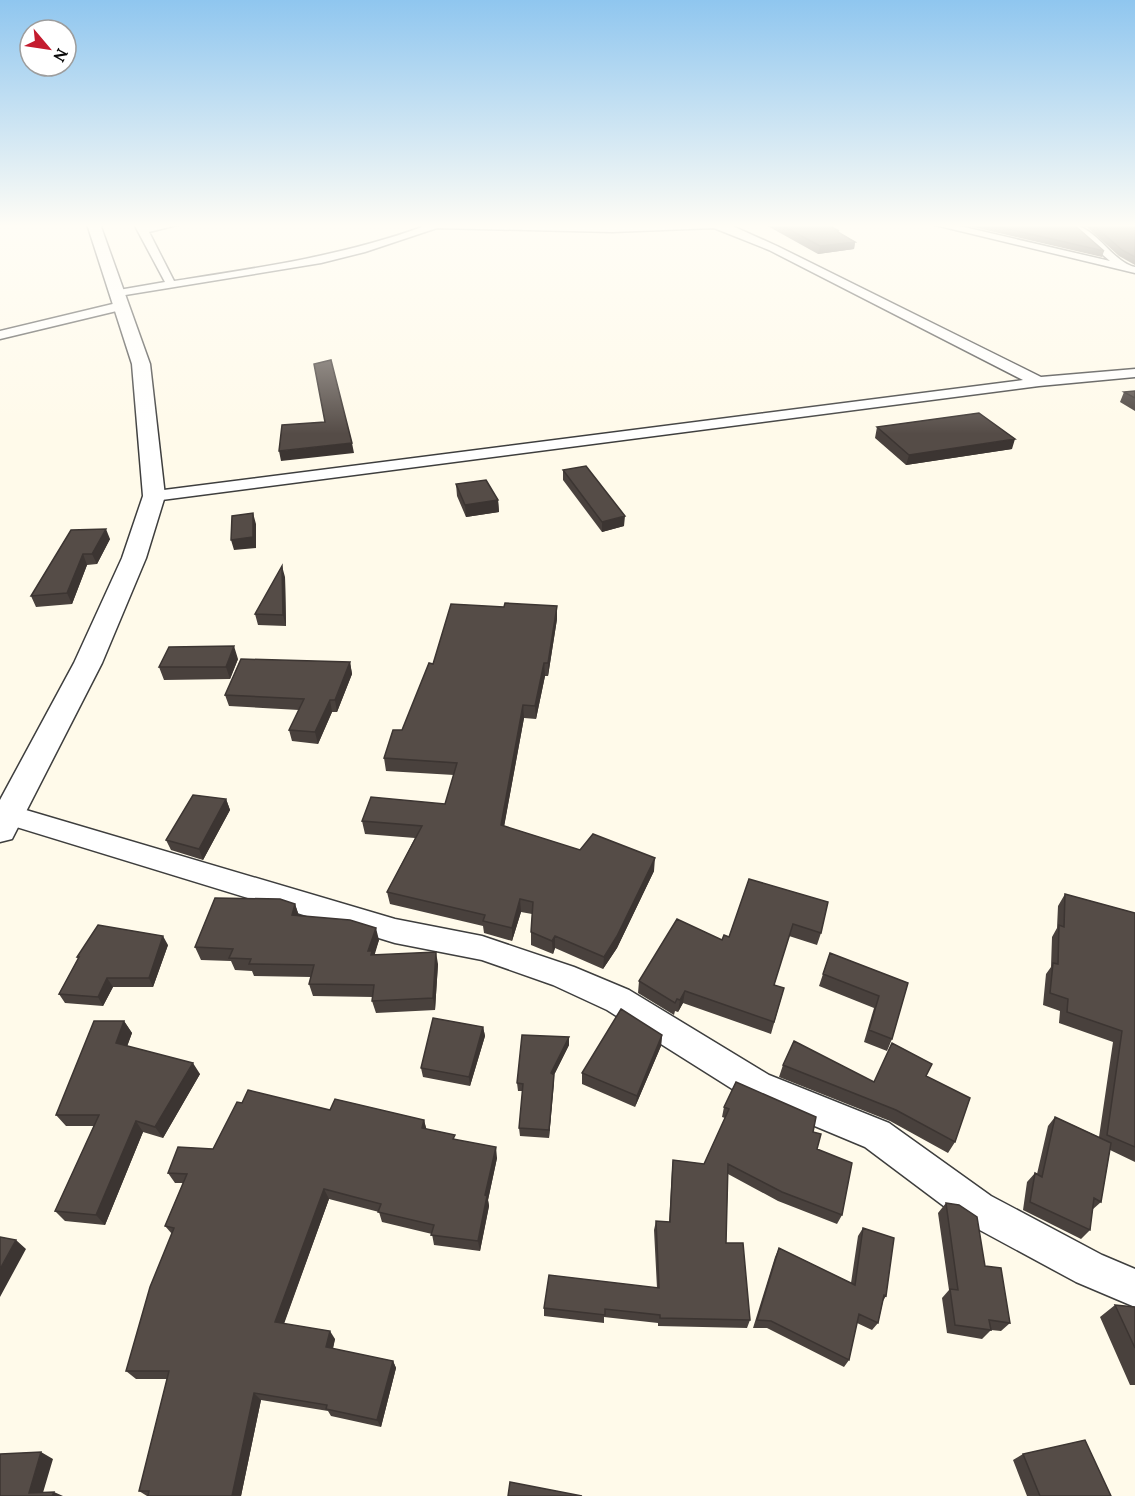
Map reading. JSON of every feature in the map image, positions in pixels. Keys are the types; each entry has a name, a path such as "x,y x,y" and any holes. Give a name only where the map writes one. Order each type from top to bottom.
{"street":[{"path":"117,294 141,364 154,496 134,558 88,663 4,823 395,931 482,948 563,976 618,1000 757,1086 877,1136 978,1209 1089,1269 1135,1288"},
{"path":"0,335 119,300 151,294"},
{"path":"864,294 1040,382"},
{"path":"154,496 1040,382 1135,373"}],"building":[{"path":"331,360 352,443 279,451 282,425 325,422 314,364"},
{"path":"1135,391 1135,398 1124,392"},
{"path":"979,413 1015,439 909,455 877,427"},
{"path":"586,466 625,516 602,522 563,470"},
{"path":"486,480 498,500 465,505 456,484"},
{"path":"253,513 253,537 231,540 232,516"},
{"path":"106,529 92,554 83,554 67,593 31,596 71,530"},
{"path":"282,566 283,615 255,614"},
{"path":"505,603 557,606 548,663 544,663 535,706 523,705 501,825 580,850 593,834 655,858 617,936 604,957 555,936 552,941 531,932 533,902 520,899 512,928 483,921 485,915 387,892 422,826 362,821 371,797 445,804 457,763 384,758 393,730 402,730 429,663 433,664 451,604 504,607"},
{"path":"234,646 226,667 159,667 169,647"},
{"path":"241,659 350,662 335,700 330,700 315,732 289,730 304,699 225,695"},
{"path":"193,795 226,799 199,849 166,840"},
{"path":"749,879 828,902 821,933 793,924 774,985 784,988 774,1022 685,991 680,1000 677,999 675,1003 639,981 677,919 722,940 724,935 729,937"},
{"path":"1065,894 1135,913 1135,1147 1107,1135 1122,1031 1067,1012 1068,999 1050,993 1053,963 1058,964 1059,925 1064,927"},
{"path":"215,898 280,899 295,904 292,915 350,920 376,928 368,951 372,951 371,955 436,952 433,998 372,1001 374,985 309,984 314,965 249,964 251,959 229,958 233,949 195,947"},
{"path":"98,925 163,936 149,978 107,978 98,997 59,994 79,957 77,957"},
{"path":"830,953 908,983 892,1039 869,1030 879,996 823,974"},
{"path":"621,1009 662,1035 637,1096 582,1073"},
{"path":"433,1018 483,1027 469,1077 421,1068"},
{"path":"94,1021 124,1021 116,1043 193,1063 155,1127 136,1121 96,1215 55,1211 99,1115 56,1115"},
{"path":"522,1035 569,1037 551,1073 554,1075 549,1130 519,1128 523,1084 517,1083"},
{"path":"794,1041 874,1082 892,1043 932,1064 926,1076 970,1098 955,1142 896,1110 783,1065"},
{"path":"736,1082 816,1117 813,1132 821,1134 817,1149 852,1163 842,1215 782,1192 728,1164 726,1243 743,1243 750,1320 660,1318 660,1315 605,1309 605,1315 544,1308 549,1275 659,1288 656,1221 670,1222 673,1160 704,1164 729,1109 724,1107"},
{"path":"248,1090 330,1110 335,1099 424,1120 422,1128 455,1135 453,1139 496,1147 478,1241 431,1235 434,1225 378,1212 381,1204 324,1189 275,1322 330,1331 326,1347 393,1361 377,1420 326,1409 327,1405 254,1393 232,1496 148,1496 149,1491 139,1491 169,1371 126,1371 150,1287 174,1228 165,1226 187,1174 168,1173 178,1147 213,1149 237,1102 242,1103"},
{"path":"1055,1117 1111,1143 1101,1202 1094,1198 1090,1230 1030,1202 1035,1173 1042,1177"},
{"path":"946,1203 959,1205 977,1217 985,1266 1001,1268 1010,1323 989,1320 991,1330 955,1325 950,1289 958,1290"},
{"path":"863,1228 894,1238 886,1296 884,1295 878,1323 859,1314 849,1360 771,1321 757,1320 779,1248 855,1285"},
{"path":"0,1237 16,1240 0,1269"},
{"path":"1115,1305 1135,1307 1135,1348"},
{"path":"1085,1440 1111,1496 1040,1496 1023,1454"},
{"path":"41,1452 29,1493 54,1492 52,1496 0,1496 0,1454"},
{"path":"510,1482 582,1496 508,1496"}]}
